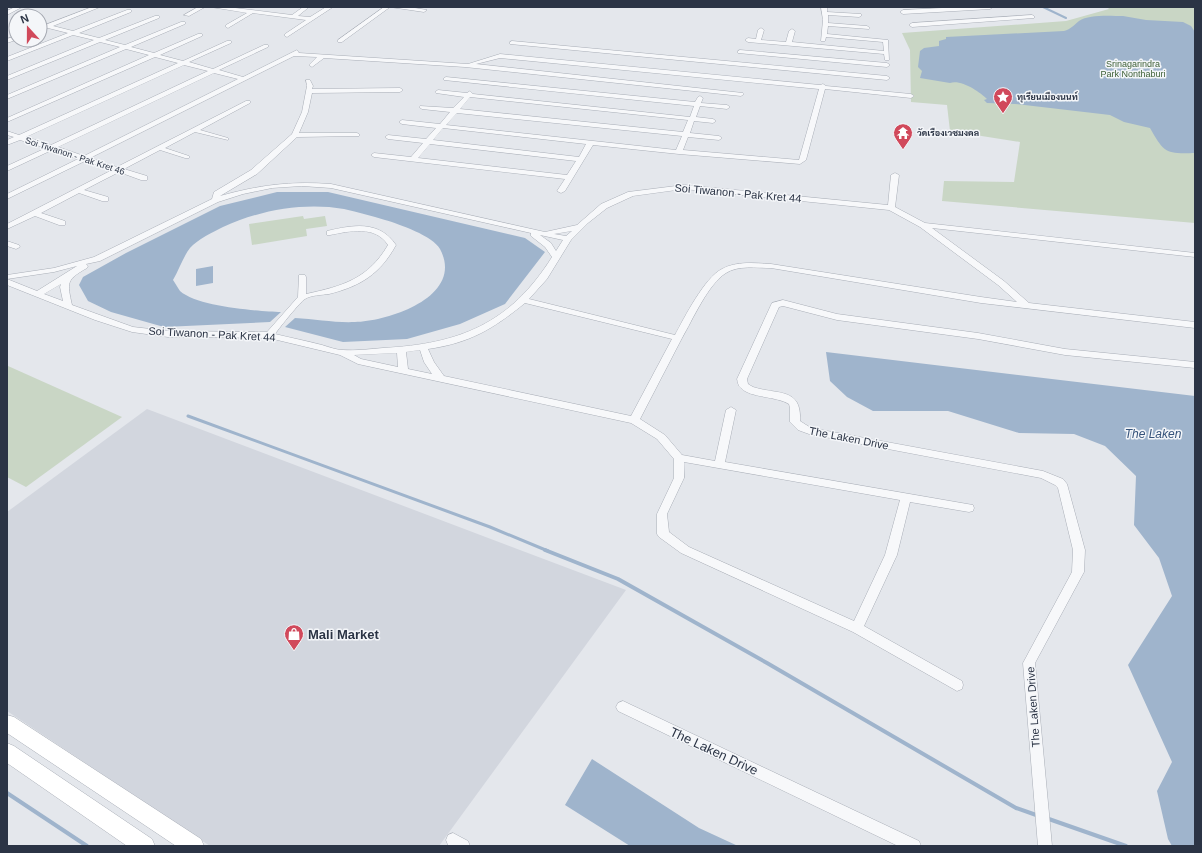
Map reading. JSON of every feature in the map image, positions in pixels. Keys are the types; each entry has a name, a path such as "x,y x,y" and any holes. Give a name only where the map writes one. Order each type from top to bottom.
{"main road":[{"path":"7,723 194,846"},
{"path":"7,752 145,846"}],"street":[{"path":"7,13 19,7"},
{"path":"48,26 97,7"},
{"path":"187,16 202,7"},
{"path":"214,7 311,19"},
{"path":"293,17 306,7"},
{"path":"287,35 330,7"},
{"path":"340,41 387,7"},
{"path":"392,7 424,10"},
{"path":"903,12 990,7"},
{"path":"962,8 978,21"},
{"path":"814,85 818,72 824,35 825,10 859,16"},
{"path":"7,59 129,11"},
{"path":"228,26 252,12"},
{"path":"7,78 157,17"},
{"path":"912,25 1032,17"},
{"path":"7,98 183,23"},
{"path":"825,24 867,28"},
{"path":"48,26 244,79"},
{"path":"758,41 761,30"},
{"path":"789,43 792,31"},
{"path":"7,120 200,35"},
{"path":"824,35 887,42 887,93"},
{"path":"506,49 518,36"},
{"path":"748,40 887,53"},
{"path":"7,143 229,42"},
{"path":"7,168 266,46"},
{"path":"7,196 304,49"},
{"path":"506,49 710,75 911,96"},
{"path":"465,65 506,49 715,62 887,78"},
{"path":"338,57 343,51"},
{"path":"360,59 365,52"},
{"path":"379,60 387,52"},
{"path":"740,52 887,65"},
{"path":"292,54 315,56 322,53 338,57 360,59 465,65 741,94"},
{"path":"312,65 322,53"},
{"path":"403,61 407,54"},
{"path":"433,63 438,54"},
{"path":"344,66 352,58"},
{"path":"679,152 715,62"},
{"path":"413,159 490,68"},
{"path":"446,79 727,107"},
{"path":"215,200 217,194 254,172 295,135 305,112 310,91 308,81"},
{"path":"402,122 679,152 776,161 802,161 823,86"},
{"path":"310,91 400,90"},
{"path":"438,92 713,121"},
{"path":"7,227 248,102"},
{"path":"422,106 719,138"},
{"path":"194,130 226,139"},
{"name":"Soi Tiwanon - Pak Kret 46","path":"7,133 144,178"},
{"path":"295,135 357,134"},
{"path":"388,137 580,159"},
{"path":"561,191 568,177 591,142"},
{"path":"159,148 187,157"},
{"path":"374,155 568,177"},
{"path":"254,172 254,180 259,188"},
{"path":"891,208 896,175"},
{"path":"242,179 242,192"},
{"path":"38,294 96,259 215,200 259,188 302,184 331,186 568,239"},
{"name":"Soi Tiwanon - Pak Kret 44","path":"7,282 98,318 132,329 168,334 269,335 344,353 401,350 469,336 497,321 523,300 544,277 568,239 604,206 618,199 641,192 665,188 708,189 891,208 924,225 1001,283 1027,306"},
{"path":"78,190 105,199"},
{"path":"35,213 62,223"},
{"path":"924,225 1195,255"},
{"path":"527,230 553,232 580,227"},
{"path":"269,335 302,297 331,291 363,280 376,270 387,256 392,245 384,235 376,231 354,229 330,233"},
{"path":"942,239 948,233 958,229"},
{"path":"527,230 548,245 556,257"},
{"path":"7,243 16,247"},
{"path":"7,277 54,270 96,259"},
{"path":"634,420 712,279 722,272 742,266 771,266 1027,306 1195,325"},
{"path":"68,276 64,287 68,305"},
{"path":"302,277 302,297"},
{"path":"523,300 678,338"},
{"name":"The Laken Drive","path":"1045,846 1029,663 1078,572 1079,550 1062,487 1059,482 1043,475 809,431 802,428 795,422 795,406 787,398 747,389 744,386 742,379 775,304 783,303 838,317 978,336 1065,352 1195,364"},
{"path":"423,346 429,362 440,378"},
{"path":"401,350 403,370"},
{"path":"344,353 358,361 634,420 661,437 680,458 969,508"},
{"path":"719,465 731,410"},
{"path":"680,458 680,478 662,514 663,534 685,550 856,628 957,685"},
{"path":"856,628 891,555 906,498"},
{"name":"The Laken Drive","path":"623,707 914,846"}],"shaded area":[{"name":"Mali Market","path":"147,409 626,590 439,846 210,846 7,711 7,512"}],"green space":[{"name":"Srinagarindra Park Nonthaburi","path":"1195,7 1195,223 942,201 944,181 1014,182 1020,142 950,131 947,105 911,102 910,50 902,33 1066,21 1109,9 1108,8"},
{"path":"303,216 304,219 325,216 327,226 306,229 307,236 252,245 249,224"},
{"path":"8,366 122,417 26,487 7,477"}],"water":[{"name":"Srinagarindra Park Nonthaburi","path":"1123,16 1146,20 1183,22 1191,26 1195,32 1195,153 1178,153 1167,150 1159,143 1150,128 1124,122 1110,115 1015,104 987,103 984,100 987,99 984,96 965,84 920,78 922,71 918,67 920,51 924,48 939,46 939,41 946,39 946,37 1064,31 1088,17"},
{"path":"277,192 328,192 525,238 545,252 505,304 460,324 407,339 343,342 285,327 295,318 355,322 370,321 387,317 420,303 433,292 442,280 445,266 440,249 436,244 423,235 399,224 344,209 313,206 267,212 237,221 210,233 190,248 173,280 180,291 200,301 228,307 281,312 270,322 164,327 111,312 88,301 79,285 83,277 126,253 220,206"},
{"path":"213,266 213,283 196,286 196,269"},
{"name":"The Laken","path":"826,352 1195,396 1195,846 1172,846 1168,839 1157,791 1172,762 1128,665 1172,596 1159,558 1134,525 1136,476 1105,446 1074,434 1019,433 948,411 873,411 847,397 830,381"},
{"path":"592,759 699,828 738,846 630,846 565,805"}],"waterway":[{"path":"1043,7 1066,18"},
{"path":"188,416 490,527 548,551"},
{"path":"545,550 618,579 767,663 1016,808 1039,816"},
{"path":"7,793 87,846"},
{"path":"1046,818 1126,846"}],"place":[{"name":"ทุเรียนเมืองนนท์","path":"1003,114"},
{"name":"วัดเรืองเวชมงคล","path":"903,150"},
{"name":"Mali Market","path":"294,651"}]}
